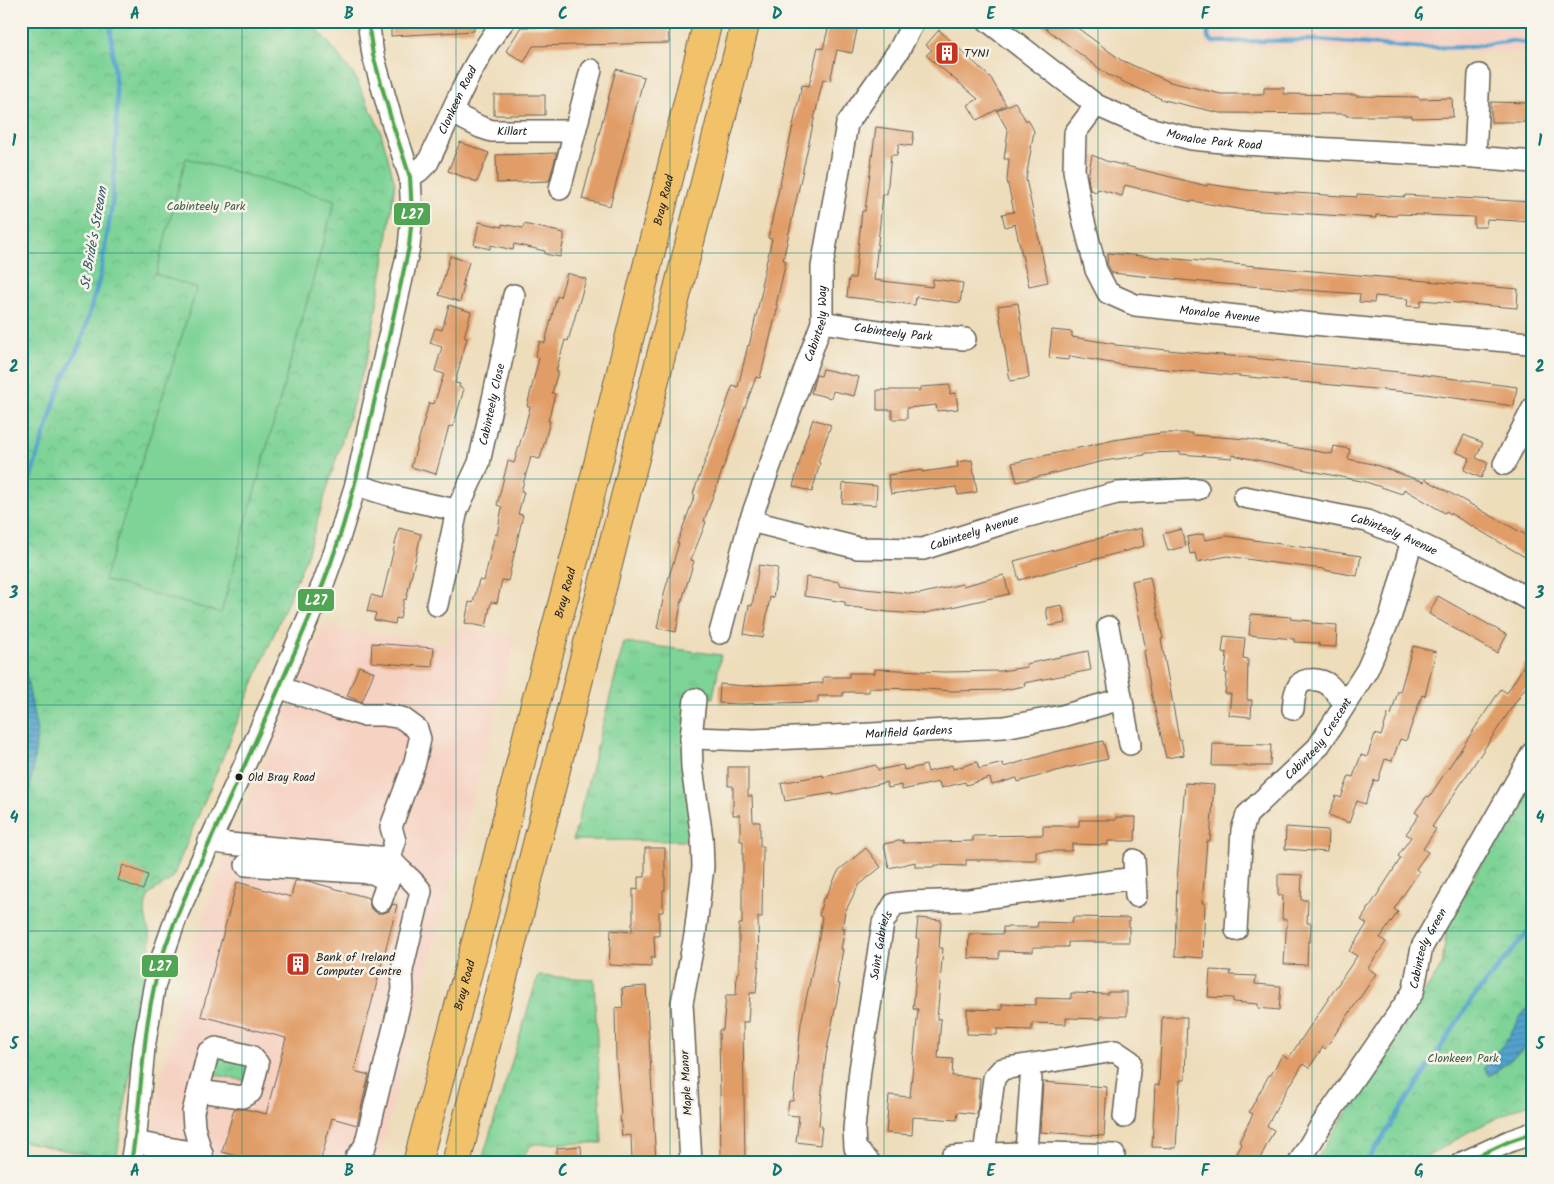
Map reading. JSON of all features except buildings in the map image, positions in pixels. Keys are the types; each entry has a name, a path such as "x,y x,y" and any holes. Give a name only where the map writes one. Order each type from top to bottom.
{"highway":[{"name":"Bray Road","path":"417,1163 484,912 532,716 576,553 708,21"},
{"path":"456,1163 746,21"}],"street":[{"path":"131,1163 144,1048 154,988 178,912 279,687 335,551 356,484 409,247 412,216 410,177 376,64 368,21"},
{"name":"Clonkeen Road","path":"410,177 420,171 428,162 468,77 504,21"},
{"name":"Cabinteely Way","path":"720,633 750,521 822,322 822,267 847,124 899,50 914,21"},
{"name":"Monaloe Park Road","path":"988,21 1096,105 1148,128 1192,139 1328,149 1475,156 1533,162"},
{"path":"560,189 591,70"},
{"path":"1475,156 1479,75"},
{"name":"Monaloe Avenue","path":"1096,105 1075,134 1074,170 1082,214 1096,270 1108,293 1134,305 1533,345"},
{"name":"Killart","path":"452,113 480,128 492,131 575,131"},
{"name":"Cabinteely Close","path":"437,605 457,510 479,463 506,344 514,295"},
{"name":"Cabinteely Park","path":"822,322 899,334 965,339"},
{"path":"1504,464 1533,408"},
{"path":"356,484 388,494 457,510"},
{"name":"Cabinteely Avenue","path":"750,521 858,548 923,549 1013,520 1117,493 1198,489"},
{"name":"Cabinteely Avenue","path":"1244,497 1367,521 1412,540 1491,578 1533,602"},
{"name":"Cabinteely Crescent","path":"1236,930 1242,830 1247,815 1318,747 1367,670 1391,615 1412,540"},
{"path":"1107,627 1130,744"},
{"path":"1293,709 1294,694 1299,685 1303,682 1315,680 1328,684 1345,704"},
{"path":"279,687 362,715 383,715 402,718 417,729 420,739 415,762 391,827 396,841 389,877"},
{"path":"691,738 696,699"},
{"name":"Marlfield Gardens","path":"691,738 754,740 1004,727 1062,716 1121,699"},
{"name":"Maple Manor","path":"691,738 692,768 702,838 703,867 695,935 682,1003 691,1163"},
{"name":"Cabinteely Green","path":"1299,1163 1320,1127 1413,992 1422,947 1533,752"},
{"path":"209,841 414,881 421,891 402,970 403,990 368,1137 365,1146 354,1163"},
{"path":"246,864 373,873 389,877"},
{"name":"Saint Gabriels","path":"870,1163 855,1148 854,1129 860,1070 883,923 894,904 969,900 1135,878"},
{"path":"984,1158 994,1078 1002,1069 1115,1051 1130,1061 1124,1117"},
{"path":"1026,1152 1031,1079"},
{"path":"199,1091 194,1112 194,1128 203,1159"},
{"path":"1462,1163 1510,1141 1533,1133"},
{"path":"135,1138 203,1159"},
{"path":"951,1163 952,1156 984,1158 1026,1152 1092,1158 1114,1155"}],"shaded area":[{"path":"1205,21 1533,21 1533,53 1206,46"},
{"path":"324,625 448,645 453,626 516,636 402,1068 379,1163 149,1163 159,1090 184,973 235,830"},
{"path":"58,1149 116,1161 133,1163 56,1163"}],"green space":[{"name":"Cabinteely Park","path":"21,21 309,21 354,75 380,129 395,183 369,351 307,555 172,879 154,891 147,901 146,918 151,940 116,1161 21,1141"},
{"path":"186,158 335,200 221,613 104,580 197,288 156,274"},
{"path":"624,642 721,655 713,698 691,696 692,841 573,840"},
{"name":"Clonkeen Park","path":"1533,777 1533,1101 1470,1131 1417,1163 1314,1163 1442,965 1446,933 1452,913"},
{"path":"538,976 594,979 602,1143 535,1144 528,1149 523,1163 481,1163"},
{"path":"220,1053 252,1060 248,1081 215,1075"},
{"path":"857,1153 872,1163 798,1163"}],"water":[{"path":"21,647 37,732 29,795 21,799"},
{"path":"1533,1005 1533,1042 1490,1076 1484,1068 1509,1037 1522,1014"}],"waterway":[{"name":"St Bride's Stream","path":"21,507 61,383 81,342 100,277 112,205 116,139 117,100 110,21"},
{"path":"1208,21 1208,37 1213,42 1316,40 1419,48 1470,47 1512,41 1533,44"},
{"path":"1366,1163 1472,999 1533,926"}],"transit line":[{"name":"L27","path":"131,1163 146,1034 155,982 162,957 182,903 287,671 331,562 358,472 409,247 412,215 410,177 373,55 368,21"},
{"name":"L27","path":"1463,1163 1510,1141 1533,1133"}],"place":[{"name":"TYNI","path":"947,53"},
{"name":"Old Bray Road","path":"239,777"},
{"name":"Bank of Ireland Computer Centre","path":"298,964"}]}
